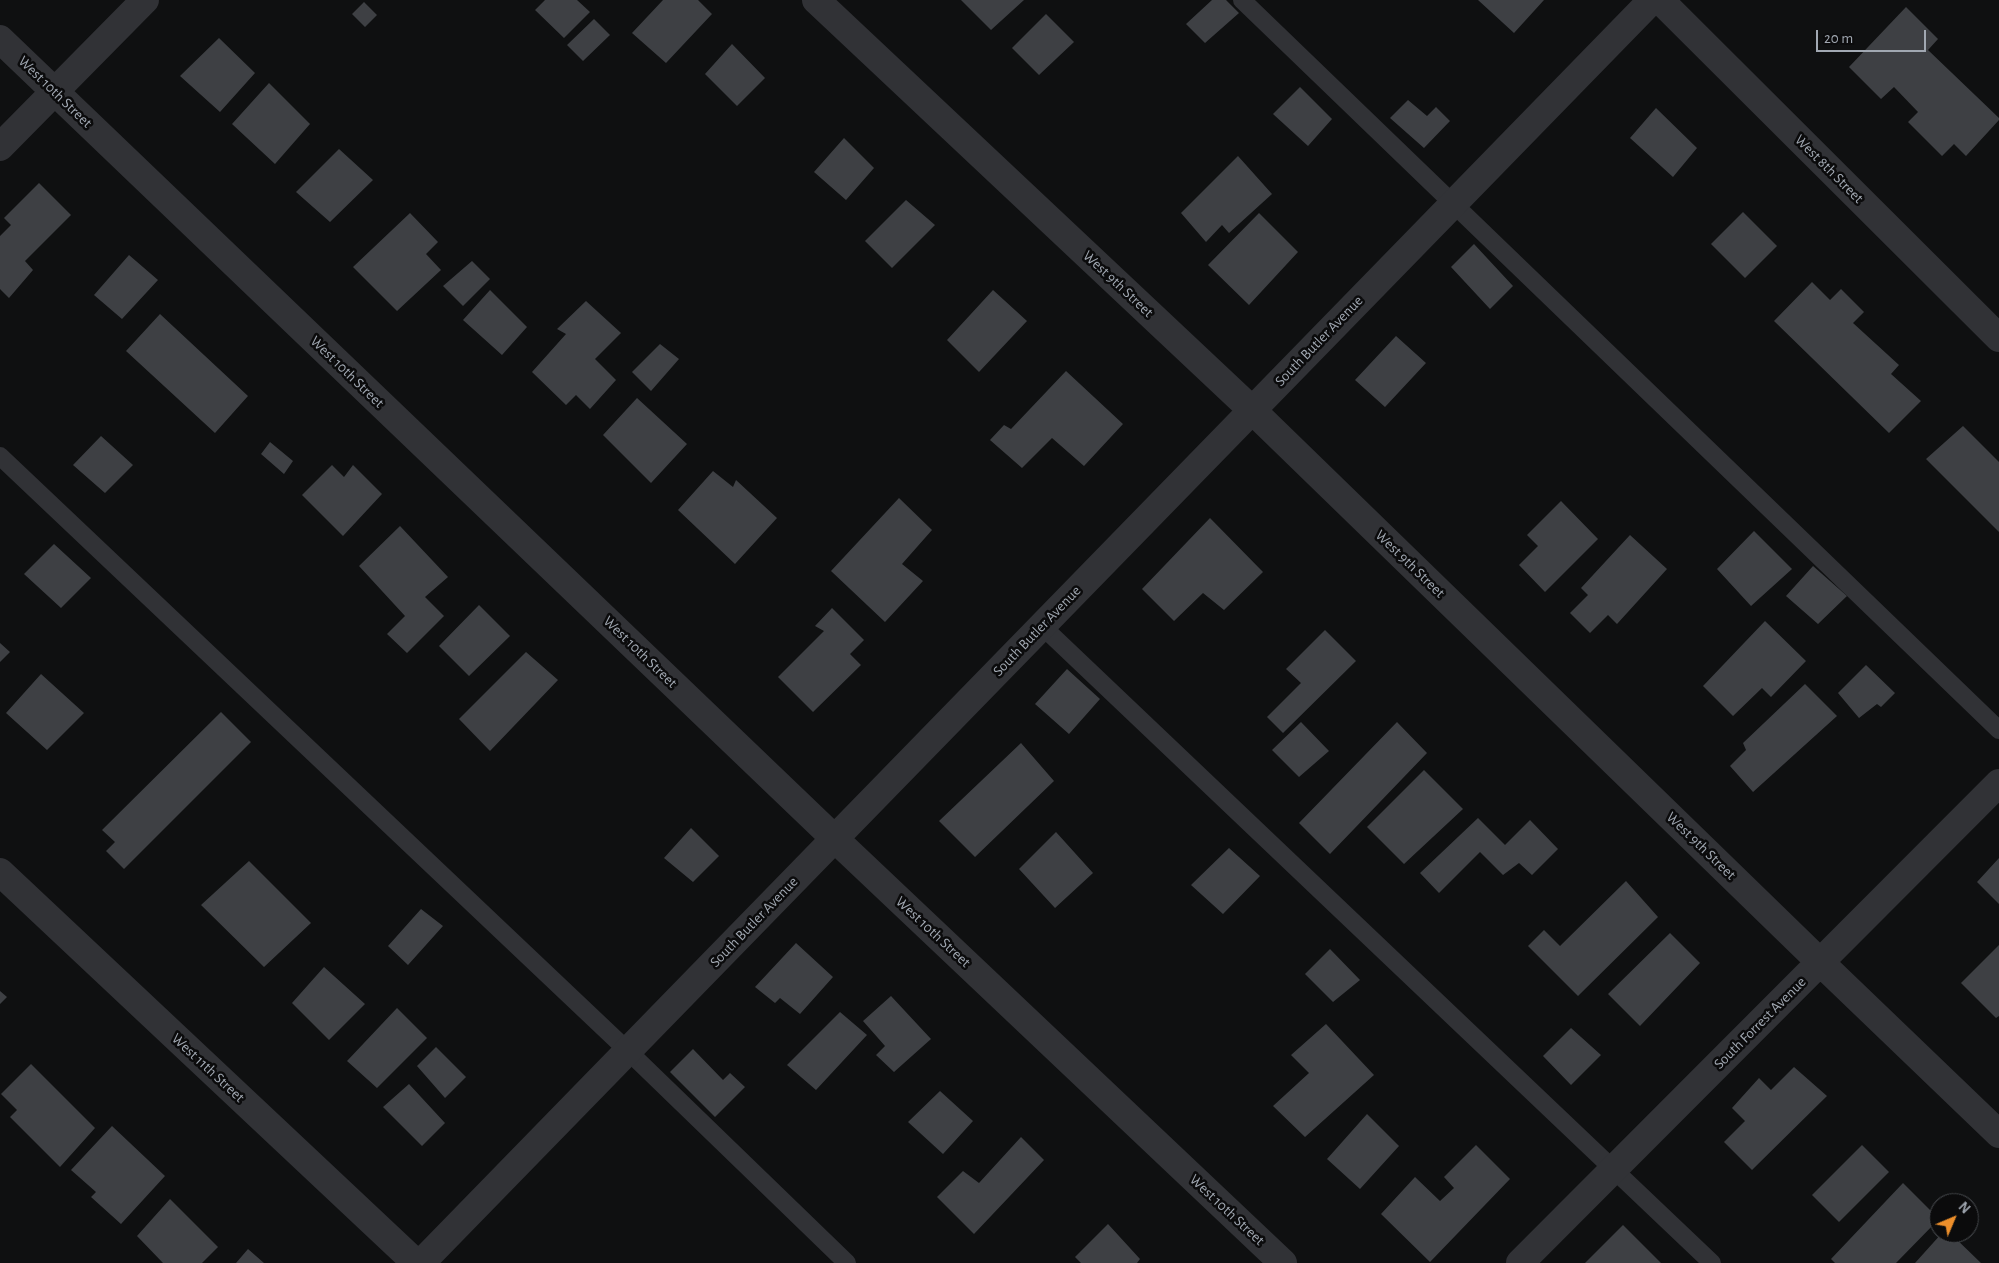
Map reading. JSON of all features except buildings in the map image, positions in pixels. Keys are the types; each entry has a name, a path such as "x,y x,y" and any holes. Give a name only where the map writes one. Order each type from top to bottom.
{"street":[{"path":"0,147 145,0"},
{"name":"West 9th Street","path":"816,0 1252,410 1999,1134"},
{"name":"South Butler Avenue","path":"421,1263 1652,0"},
{"name":"West 8th Street","path":"1660,0 1999,338"},
{"name":"West 10th Street","path":"0,38 54,92 835,839 1283,1263"},
{"name":"South Forrest Avenue","path":"1520,1263 1999,783"},
{"name":"West 11th Street","path":"0,872 416,1263"}],"lane":[{"path":"1242,0 1999,730"},
{"path":"0,456 628,1052 847,1263"},
{"path":"1042,626 1712,1263"}]}
